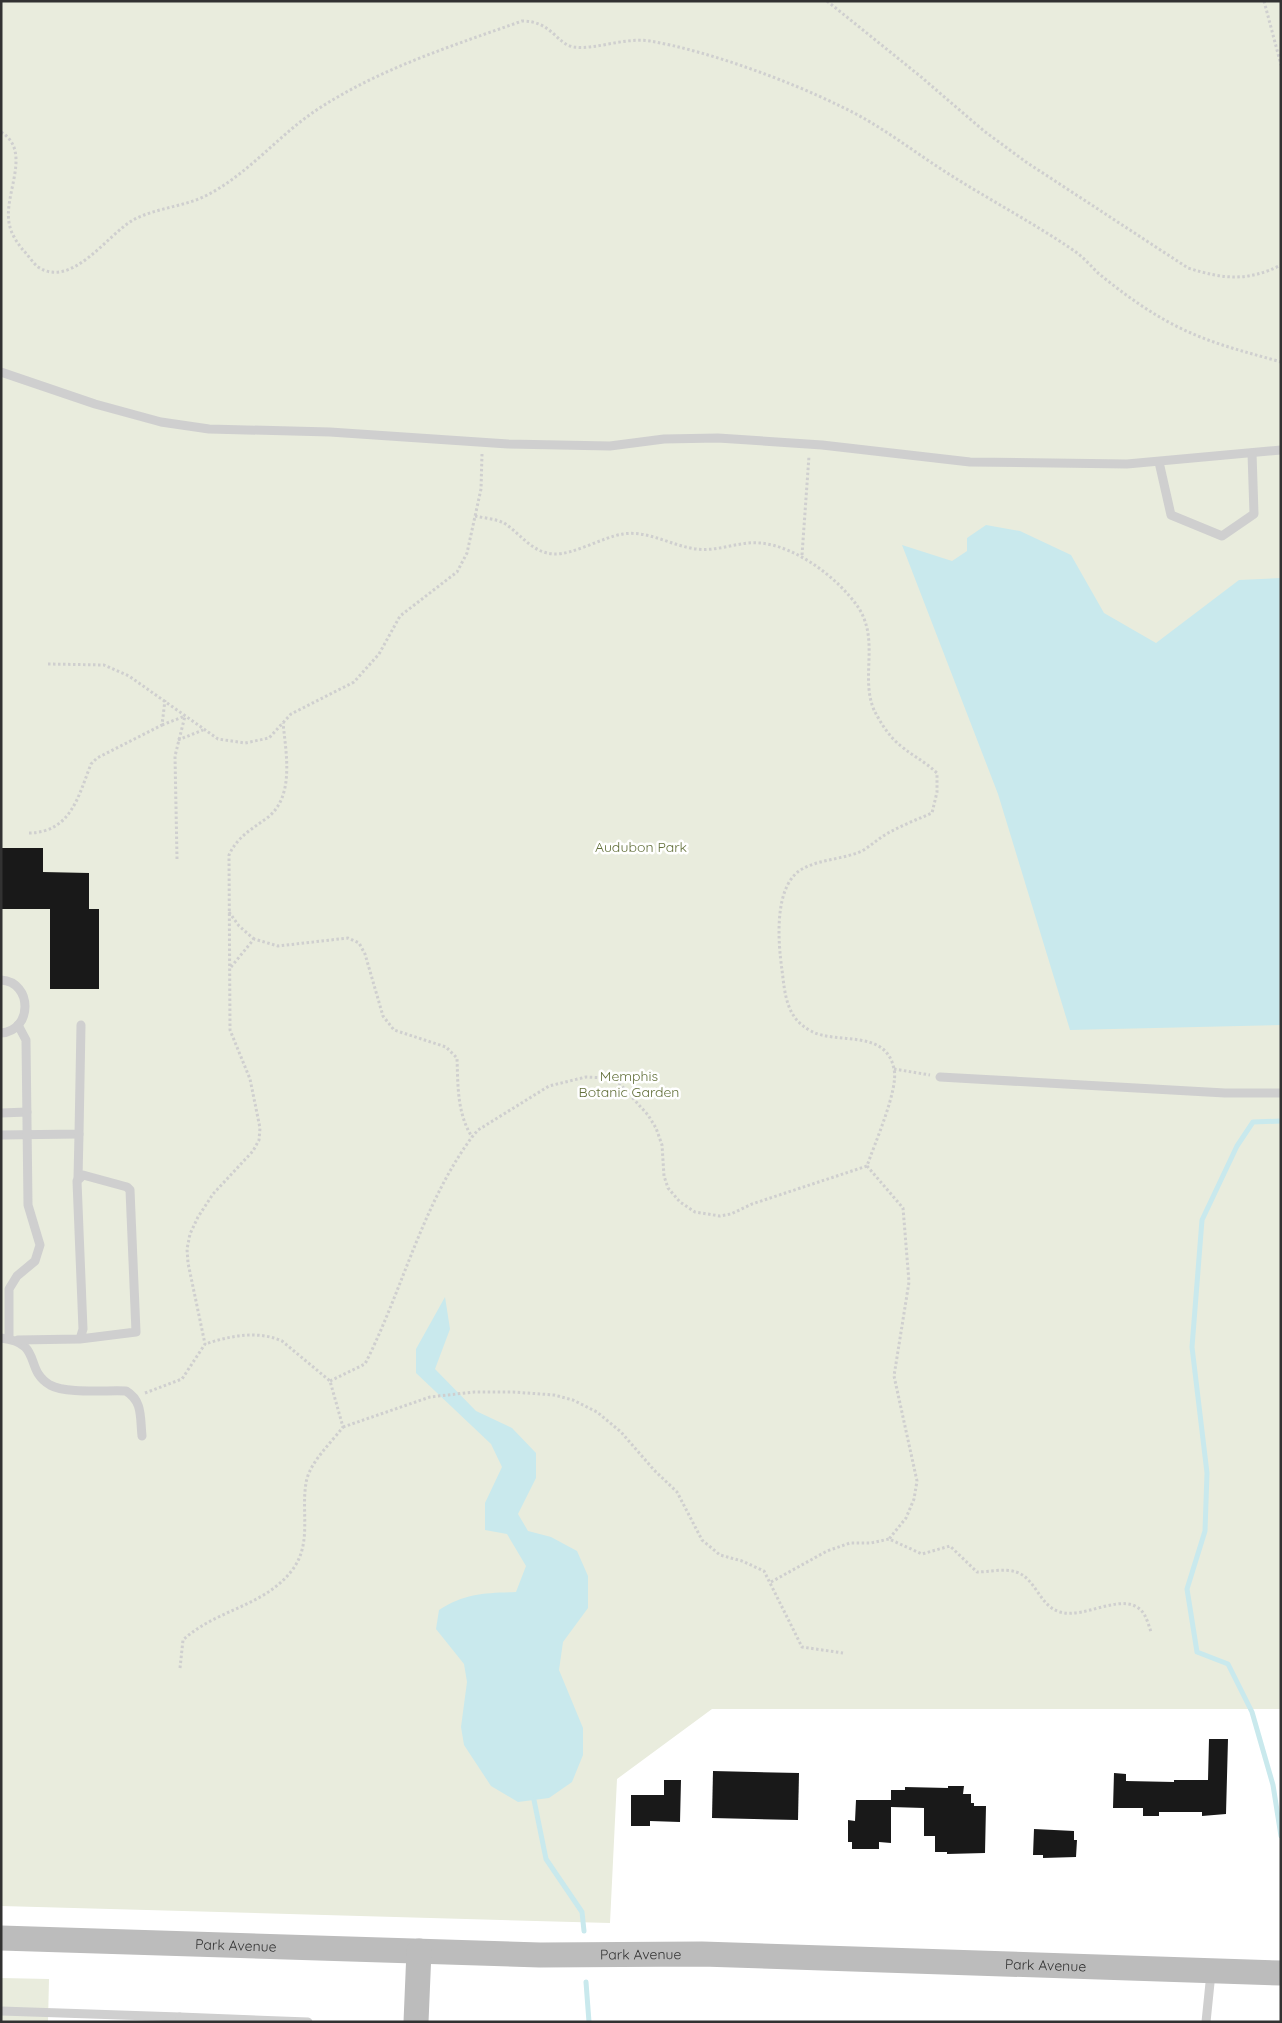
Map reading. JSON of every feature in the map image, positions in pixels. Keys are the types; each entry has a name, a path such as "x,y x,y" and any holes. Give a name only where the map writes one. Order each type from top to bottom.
{"main road":[{"name":"Park Avenue","path":"1,1938 540,1955 702,1954 1281,1973"},
{"path":"416,2022 419,1951"}],"lane":[{"path":"1,372 96,404 161,422 208,429 330,432 482,442 610,446 664,439 718,438 810,444 970,462 1126,464 1281,450"},
{"path":"1159,462 1172,515 1222,536 1254,514 1252,453"},
{"path":"1,980 14,984 25,999 24,1016 18,1025 1,1033"},
{"path":"9,1339 9,1289 17,1276 34,1261 40,1245 28,1205 26,1040 18,1025"},
{"path":"80,1339 83,1329 78,1178 81,1025"},
{"path":"940,1076 1225,1093 1281,1092"},
{"path":"1,1113 27,1112"},
{"path":"1,1135 78,1134"},
{"path":"9,1339 80,1339 136,1332 130,1190 127,1187 83,1175 78,1178"},
{"path":"9,1339 24,1344 44,1380 55,1387 126,1391 135,1396 138,1402 142,1436"},
{"path":"1206,2022 1211,1971"},
{"path":"1,2010 180,2020 308,2022"}],"path":[{"path":"827,1 920,76 990,136 1026,162 1188,268 1216,277 1245,278 1281,265"},
{"path":"1264,1 1281,65"},
{"path":"1,132 13,143 17,155 9,195 8,213 10,227 18,244 38,266 53,273 74,269 118,230 135,219 210,194 248,168 290,128 359,86 419,57 522,21 537,21 571,46 582,47 621,41 649,41 686,49 756,72 841,106 875,124 940,168 1075,252 1099,273 1162,319 1190,333 1225,346 1281,362"},
{"path":"48,664 104,665 129,676 218,739 245,743 269,738 292,714 354,682 379,654 400,616 457,572 467,553 481,489 482,442"},
{"path":"802,555 810,444"},
{"path":"475,516 502,522 534,549 555,554 624,534 648,536 694,549 711,551 760,543 802,555 843,588 859,608 868,631 871,653 869,688 874,709 884,727 900,746 922,759 936,773 936,792 932,814 891,832 861,851 802,869 789,884 781,909 778,939 786,1004 795,1018 810,1031 825,1036 866,1040 886,1053 894,1069 893,1089 867,1166"},
{"path":"162,725 164,700"},
{"path":"28,833 38,833 52,827 70,815 91,764 97,758 162,725 185,716"},
{"path":"178,858 175,756 185,716"},
{"path":"205,1344 188,1263 187,1249 190,1234 198,1217 213,1194 253,1151 259,1140 260,1128 250,1079 230,1030 229,855 235,842 270,816 280,805 284,793 286,769 283,723"},
{"path":"178,740 204,729"},
{"path":"229,912 239,926 254,939 278,946 348,938 359,943 365,954 383,1016 394,1030 446,1047 457,1058 459,1098 463,1122 472,1137"},
{"path":"230,968 254,939"},
{"path":"894,1069 940,1076"},
{"path":"330,1381 365,1364 408,1259 439,1194 472,1137 478,1130 549,1086 586,1077 606,1078 620,1084 648,1115 656,1128 662,1145 664,1176 668,1188 680,1202 695,1212 720,1216 732,1214 752,1204 867,1166"},
{"path":"867,1166 903,1208 909,1282 894,1376 917,1481 914,1499 906,1518 889,1539"},
{"path":"135,1396 182,1379 205,1344 242,1335 273,1337 291,1348 330,1381 343,1427"},
{"path":"180,1668 183,1640 191,1632 212,1620 267,1595 293,1569 302,1555 305,1535 306,1482 315,1462 343,1427 430,1396 474,1392 554,1395 573,1400 597,1412 621,1432 654,1470 678,1492 702,1540 720,1555 742,1561 764,1571 771,1582 789,1625 802,1647 843,1653"},
{"path":"771,1582 827,1551 850,1543 871,1543 889,1539 922,1554 950,1546 977,1572 1015,1571 1026,1577 1049,1608 1061,1612 1075,1614 1118,1603 1136,1605 1144,1614 1151,1632"}],"green space":[{"name":"Memphis Botanic Garden","path":"1,1 1281,1 1281,1709 712,1709 617,1779 610,1923 1,1906"},
{"path":"1,1978 49,1979 48,2022 1,2022"}],"water":[{"path":"986,525 1020,531 1071,555 1104,613 1156,643 1239,580 1281,578 1281,1025 1070,1030 998,794 902,545 952,561 967,551 967,538"},
{"path":"445,1297 450,1329 435,1369 476,1411 512,1428 536,1453 536,1478 518,1514 528,1531 551,1537 577,1551 588,1576 588,1608 563,1642 559,1670 583,1728 583,1755 572,1782 549,1798 518,1802 491,1786 464,1745 461,1727 467,1682 464,1664 436,1629 439,1610 449,1604 476,1595 516,1592 526,1566 507,1534 485,1530 485,1503 502,1467 491,1444 416,1373 416,1349"}],"building":[{"path":"1,848 43,848 43,872 89,873 89,909 99,909 99,989 50,989 50,909 1,909"},
{"path":"1209,1739 1228,1739 1226,1814 1202,1816 1202,1812 1159,1812 1159,1816 1143,1816 1143,1808 1113,1808 1114,1773 1126,1774 1126,1781 1174,1782 1174,1780 1208,1780"},
{"path":"713,1771 799,1773 798,1820 712,1818"},
{"path":"664,1780 681,1780 680,1822 650,1821 650,1826 631,1826 631,1795 664,1795"},
{"path":"948,1786 964,1786 963,1794 971,1794 971,1803 974,1803 974,1806 986,1806 985,1853 947,1854 947,1852 935,1852 935,1836 924,1836 924,1808 891,1807 891,1843 879,1842 879,1849 852,1849 852,1842 848,1842 848,1820 855,1821 856,1800 891,1800 891,1790 905,1790 905,1787 948,1788"},
{"path":"1034,1829 1074,1831 1074,1840 1077,1840 1076,1857 1043,1858 1043,1855 1033,1855"}],"waterway":[{"path":"1281,1121 1253,1122 1237,1146 1202,1220 1192,1347 1207,1473 1205,1531 1187,1589 1197,1652 1228,1664 1252,1712 1273,1785 1281,1836"},
{"path":"534,1800 546,1859 582,1912 584,1931"},
{"path":"586,1982 589,2022"}],"park label":[{"name":"Audubon Park","path":"641,847"}]}
